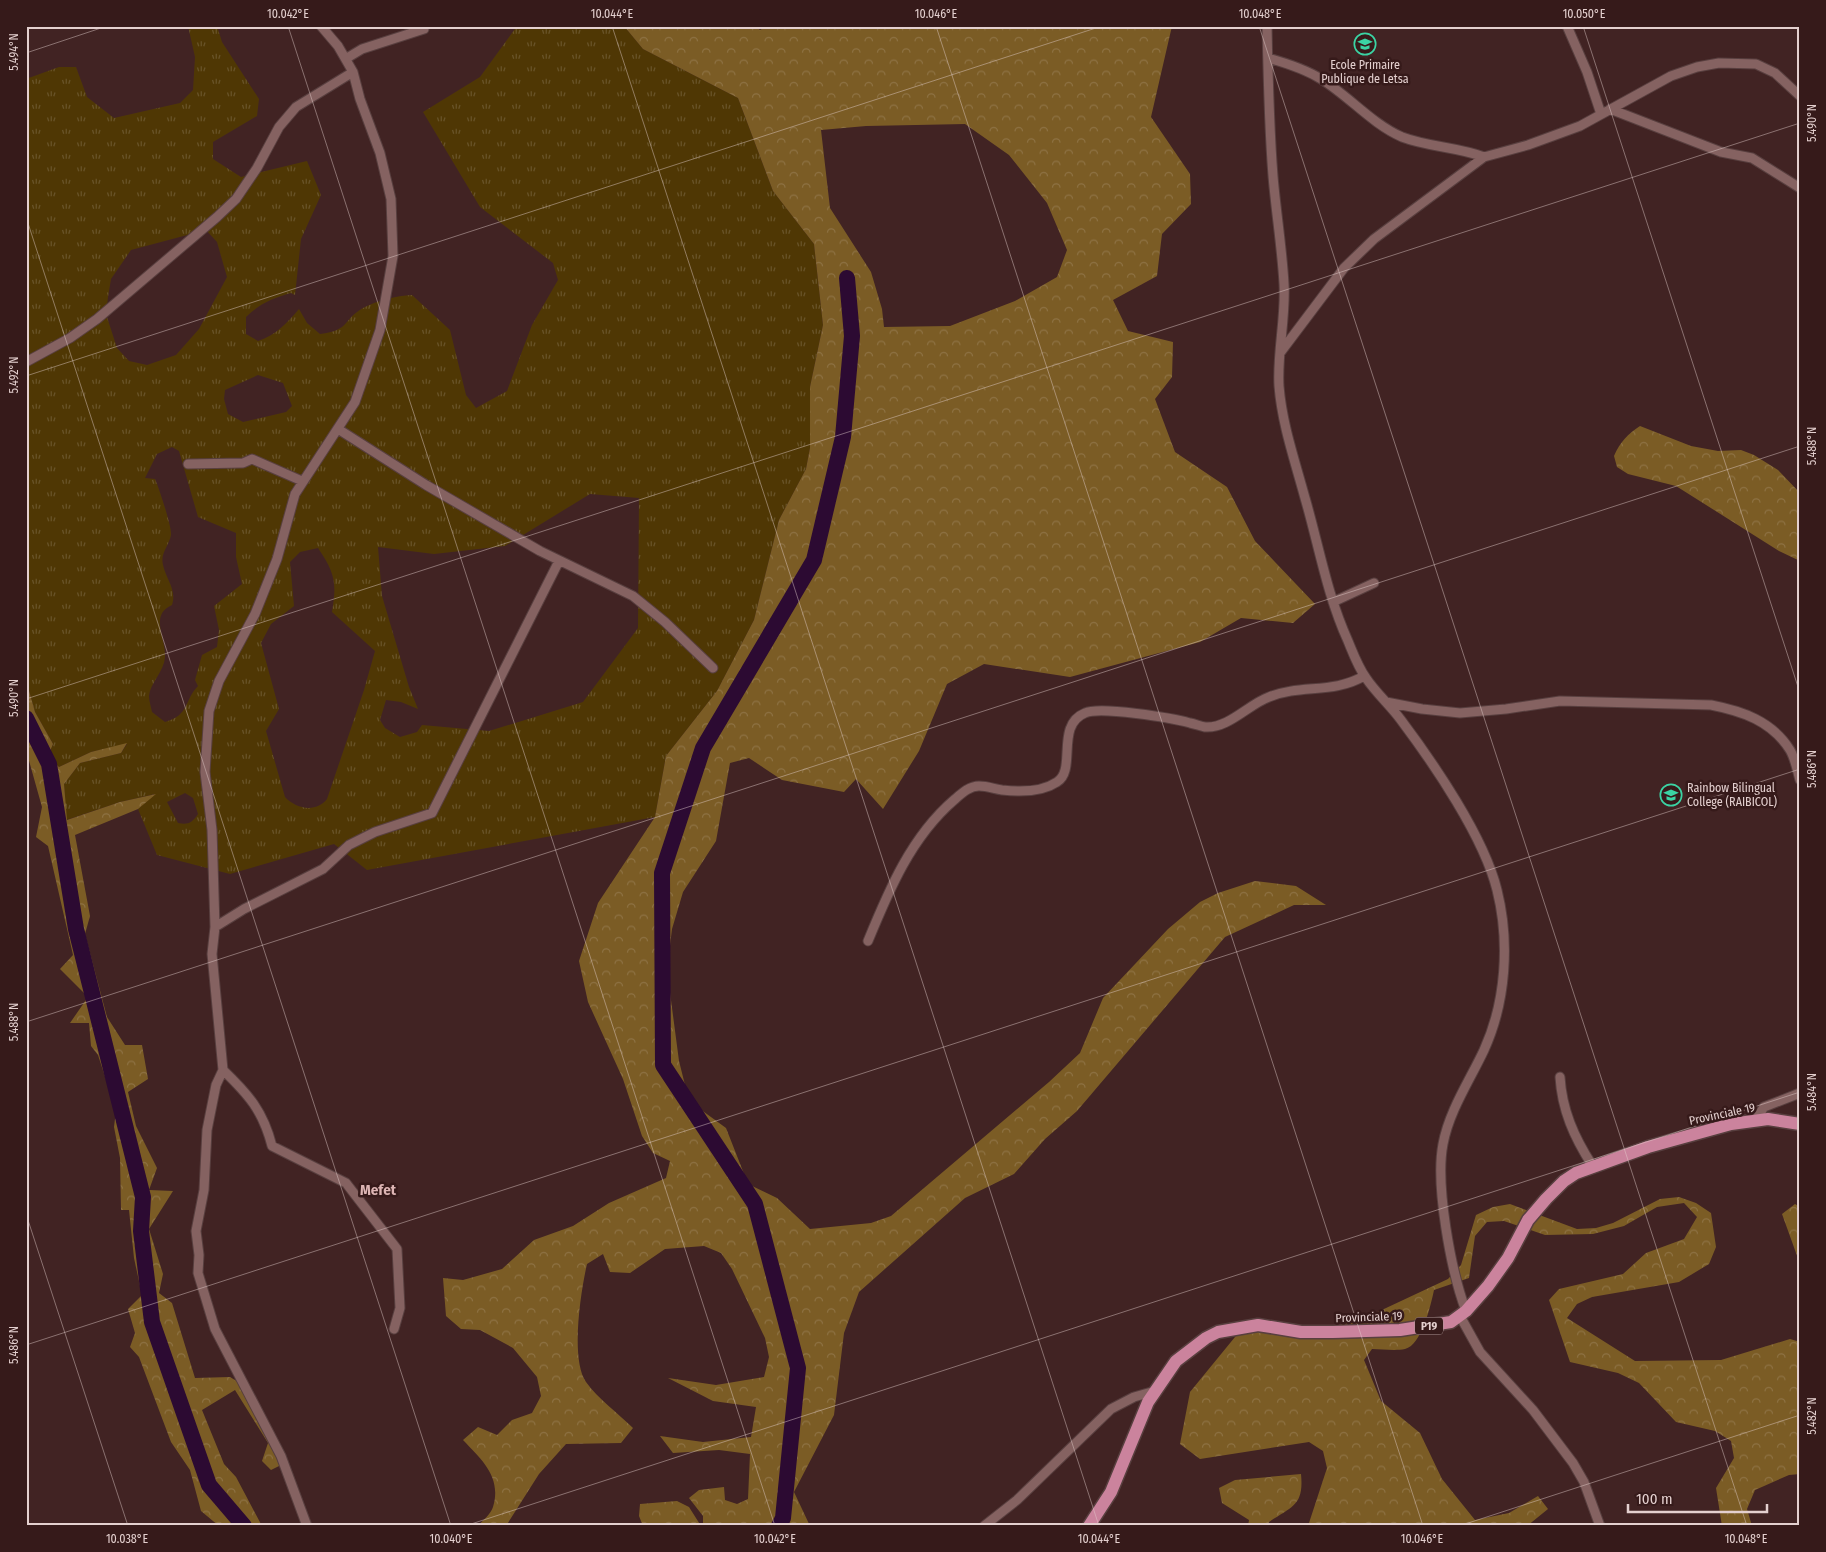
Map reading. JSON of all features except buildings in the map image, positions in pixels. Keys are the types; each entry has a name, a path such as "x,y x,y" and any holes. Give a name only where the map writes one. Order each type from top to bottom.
{"main road":[{"name":"Provinciale 19","path":"1089,1526 1111,1492 1148,1402 1184,1353 1218,1332 1258,1325 1302,1332 1400,1330 1450,1322 1463,1314 1496,1276 1528,1220 1546,1199 1564,1181 1592,1165 1705,1130 1768,1119 1800,1124"}],"street":[{"path":"308,1526 281,1456 215,1329 198,1273 199,1255 196,1231 204,1190 208,1130 216,1085 223,1070 212,954 215,927 212,830 205,772 208,711 219,681 255,614 276,559 295,494 355,402 380,330 394,256 390,199 380,153 347,58 321,26"},
{"path":"347,58 362,50 424,29 424,26"},
{"path":"1267,26 1273,176 1284,288 1278,364 1283,412 1333,602 1346,639 1364,676 1428,756 1481,846 1497,890 1502,926 1504,970 1498,1011 1486,1046 1450,1121 1443,1144 1441,1176 1448,1238 1463,1314 1480,1352 1533,1410 1573,1463 1584,1482 1600,1526"},
{"path":"1567,26 1587,72 1601,114"},
{"path":"1268,58 1293,66 1320,78 1384,127 1404,137 1467,151 1484,157"},
{"path":"1280,354 1320,297 1350,262 1374,239 1484,157 1553,137 1580,126 1671,76 1719,63 1756,64 1775,73 1800,96"},
{"path":"26,362 70,338 96,319 217,217 236,199 257,168 279,127 296,107 353,72"},
{"path":"1610,109 1721,152 1752,158 1800,188"},
{"path":"338,429 426,485 559,562 634,596 665,622 713,668"},
{"path":"188,464 243,464 252,459 302,481"},
{"path":"215,927 244,909 323,869 349,845 375,832 426,816 436,808 559,562"},
{"path":"1333,602 1374,583"},
{"path":"868,940 883,903 912,847 933,820 966,790 979,786 1025,791 1059,782 1064,773 1068,733 1074,721 1086,712 1102,711 1143,716 1206,727 1221,723 1268,697 1291,691 1329,689 1351,684 1364,676"},
{"path":"1386,702 1460,713 1506,709 1560,701 1711,705 1732,709 1756,718 1773,731 1790,751 1800,780"},
{"path":"223,1070 244,1090 266,1123 272,1146 346,1183 397,1248 400,1308 394,1329"},
{"path":"1560,1076 1566,1115 1578,1142 1592,1165"},
{"path":"1755,1121 1764,1107 1800,1094"},
{"path":"984,1526 1017,1500 1111,1409 1134,1397 1156,1391"}],"green space":[{"path":"188,26 217,26 222,42 259,99 257,116 213,142 213,159 241,177 307,161 321,195 301,239 295,295 291,293 272,299 251,312 246,317 246,334 258,341 281,328 299,309 307,323 320,334 330,332 342,327 356,312 369,305 387,299 412,295 450,330 466,395 476,408 507,391 532,325 558,280 553,263 480,207 423,112 480,77 517,26 624,26 643,49 738,98 773,191 814,244 823,325 810,387 810,448 806,469 779,520 754,620 717,691 666,756 655,817 367,870 334,844 230,874 157,855 138,809 155,794 120,802 66,820 64,784 80,763 121,753 127,744 91,752 59,767 48,756 53,744 35,712 26,680 26,79 59,67 76,67 87,97 114,118 180,103 193,90 195,57","holes":["206,230 217,242 227,277 199,329 176,355 147,365 129,361 117,348 106,314 111,279 131,250","258,375 283,383 292,406 286,412 243,422 228,414 224,399 225,390","172,447 179,451 198,517 236,533 236,557 242,584 214,606 219,630 217,647 202,655 195,680 198,686 183,711 173,719 165,722 152,712 149,696 165,657 160,628 161,615 165,609 172,605 173,600 172,589 162,561 171,531 155,479 145,478 157,454","590,494 639,498 638,628 583,702 489,731 422,725 417,732 400,737 385,728 380,720 386,700 401,702 418,709 409,687 382,596 378,547 434,554 505,546","318,548 328,564 333,578 332,612 375,651 364,690 327,799 312,808 300,807 285,797 266,731 279,709 261,643 271,624 294,606 290,562 300,552","185,793 193,798 198,814 190,823 178,823 167,802"]},
{"path":"624,26 755,26 760,30 767,26 1172,26 1151,117 1190,174 1191,204 1162,234 1157,276 1113,300 1128,331 1173,342 1172,377 1155,399 1175,452 1227,487 1255,541 1315,604 1293,623 1241,618 1200,642 1070,677 984,664 947,684 919,751 883,809 856,779 844,792 782,780 749,758 730,763 716,841 683,892 672,929 667,970 679,1061 689,1101 726,1128 748,1184 777,1198 810,1229 871,1223 891,1216 1049,1082 1080,1053 1103,998 1168,929 1200,902 1218,893 1255,881 1296,886 1326,905 1294,905 1225,937 1077,1111 1045,1139 1014,1174 965,1198 859,1292 844,1333 834,1415 794,1492 810,1526 703,1526 703,1516 689,1498 699,1490 724,1487 725,1500 737,1504 748,1499 750,1454 719,1450 673,1453 660,1436 703,1442 751,1437 756,1407 713,1401 668,1378 716,1385 764,1377 769,1357 765,1338 732,1269 721,1253 704,1246 665,1249 630,1273 610,1272 603,1254 587,1264 578,1324 581,1371 586,1382 596,1394 633,1428 621,1443 566,1444 539,1474 506,1526 478,1526 492,1510 495,1487 489,1470 463,1440 478,1427 497,1435 512,1420 532,1413 541,1396 537,1377 513,1348 480,1330 461,1329 446,1316 443,1278 463,1280 502,1269 534,1240 573,1226 609,1203 666,1178 670,1161 653,1153 642,1136 623,1079 588,1002 579,961 598,903 655,817 666,756 717,691 754,620 779,520 806,469 810,448 810,387 823,325 814,244 773,191 738,98 643,49","holes":["965,124 1009,155 1047,203 1067,250 1057,277 1015,301 950,326 884,327 882,309 871,272 830,208 821,130 866,126"]},
{"path":"1640,426 1691,446 1718,451 1741,450 1754,455 1778,470 1800,493 1800,561 1779,551 1676,486 1628,474 1617,467 1614,456 1616,451 1625,439"},
{"path":"26,680 35,712 53,744 48,756 59,767 91,752 127,743 121,753 80,763 64,784 67,820 120,802 156,794 138,809 75,835 90,916 85,934 107,1017 125,1045 142,1045 148,1079 128,1092 136,1126 157,1168 149,1190 173,1191 149,1229 163,1274 159,1293 172,1303 195,1378 230,1377 248,1388 281,1465 271,1470 262,1461 268,1443 235,1390 202,1410 224,1464 236,1477 262,1526 219,1526 201,1511 190,1470 171,1442 139,1357 130,1347 135,1333 128,1309 142,1295 134,1258 129,1210 121,1210 120,1158 114,1127 117,1103 113,1101 98,1055 91,1046 89,1023 70,1023 88,997 60,969 73,955 48,846 36,837 42,807 26,750"},
{"path":"1679,1197 1696,1203 1711,1213 1716,1247 1709,1264 1679,1282 1592,1297 1577,1304 1567,1318 1635,1361 1721,1360 1790,1339 1800,1342 1800,1474 1789,1475 1755,1490 1747,1509 1752,1526 1722,1526 1716,1488 1734,1458 1731,1441 1715,1431 1676,1422 1639,1383 1618,1373 1570,1362 1549,1300 1559,1289 1623,1274 1646,1253 1684,1239 1697,1217 1684,1203 1657,1207 1624,1226 1593,1234 1545,1235 1504,1221 1487,1222 1475,1236 1469,1278 1434,1290 1425,1323 1411,1346 1405,1349 1393,1350 1372,1349 1364,1360 1381,1401 1420,1433 1442,1479 1475,1520 1509,1513 1538,1496 1548,1509 1527,1526 1308,1526 1327,1468 1323,1451 1309,1442 1200,1459 1180,1444 1190,1392 1244,1326 1321,1331 1369,1316 1448,1279 1461,1265 1476,1215 1493,1207 1510,1204 1577,1229 1596,1228 1613,1223 1660,1199"},
{"path":"1795,1204 1800,1207 1800,1264 1782,1214"},
{"path":"1301,1474 1299,1499 1290,1508 1269,1522 1268,1526 1248,1526 1249,1520 1222,1503 1219,1488 1235,1480"},
{"path":"677,1501 689,1507 701,1526 643,1526 639,1516 640,1504"}],"waterway":[{"path":"779,1526 783,1518 798,1368 755,1204 663,1065 662,873 703,748 814,560 843,437 852,336 847,278"},
{"path":"26,718 49,764 76,929 143,1197 141,1231 152,1322 209,1485 244,1526"}],"place":[{"name":"Ecole Primaire Publique de Letsa","path":"1365,44"},
{"name":"Rainbow Bilingual College (RAIBICOL)","path":"1671,795"}],"district":[{"name":"Mefet","path":"378,1190"}]}
